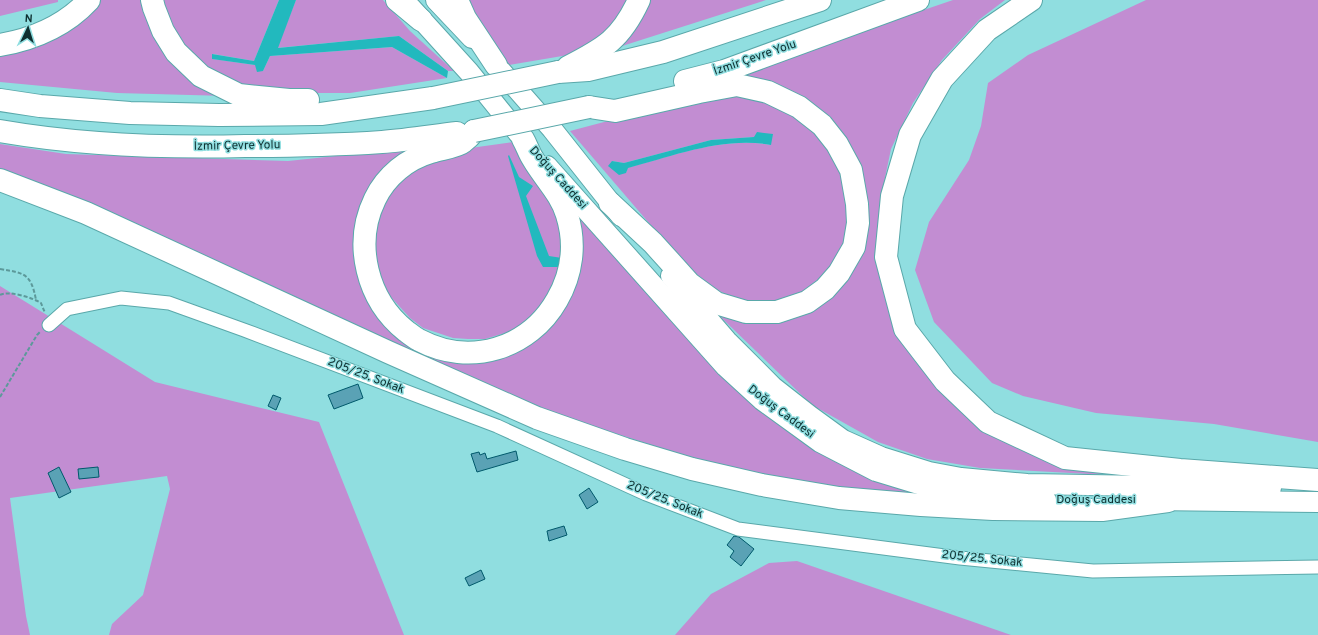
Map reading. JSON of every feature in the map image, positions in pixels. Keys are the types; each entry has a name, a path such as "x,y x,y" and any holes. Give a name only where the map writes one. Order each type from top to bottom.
{"highway":[{"path":"0,45 23,41 54,28 80,10 89,0"},
{"path":"152,0 163,31 176,52 201,76 239,95 289,100 434,98"},
{"path":"397,0 421,20"},
{"path":"457,0 465,18 496,65"},
{"path":"558,72 608,45 622,31 639,0"},
{"path":"0,100 40,106 130,113 227,115 321,114 434,98 558,72 588,70 663,52 820,0"},
{"name":"İzmir Çevre Yolu","path":"0,131 28,136 114,144 190,147 296,146 382,142 474,131 589,107 724,71 918,0"},
{"path":"1031,0 987,30 942,79 910,135 892,196 886,257 905,329 945,381 988,422 1065,458 1180,470 1318,480"},
{"path":"589,107 615,111 736,85 768,92 799,107 822,125 837,144 850,170 857,204 858,223 854,247 839,273 825,289 807,302 777,312 746,312 716,304 690,284 653,243 610,203"},
{"path":"474,131 462,143 430,152 410,160 389,178 375,198 367,218 364,238 365,261 369,278 378,299 395,322 419,340 445,350 472,352 498,348 519,340 540,323 553,307 564,287 571,266 571,240 567,215 559,198 533,159 524,139"},
{"path":"0,180 86,213 388,352 537,418 625,449 692,469 762,485 839,498 921,505 993,509 1102,510 1168,500"}],"main road":[{"name":"Doğuş Caddesi","path":"405,0 421,20 469,72 524,139 726,367 762,400 820,442 876,471 935,489 985,496 1049,500 1318,502"},
{"name":"Doğuş Caddesi","path":"436,0 552,129 610,203 727,341 773,387 844,440 881,457 929,472 962,478 1027,484 1318,488"}],"street":[{"name":"205/25. Sokak","path":"49,325 67,309 121,298 169,303 497,426 646,494 738,529 960,558 1093,570 1318,567"}],"path":[{"path":"0,269 19,272 26,277 32,284 36,300"},
{"path":"0,295 4,293 17,295 36,300 41,303 49,325 38,335 0,397"}],"shaded area":[{"path":"0,0 58,0 58,2 0,16"},
{"path":"98,0 148,0 152,16 227,96 117,93 0,82 0,51"},
{"path":"161,0 279,0 254,61 213,54 213,59 255,65 263,71 270,56 392,47 447,78 350,93 276,93 252,90 219,78 186,49 173,28"},
{"path":"296,0 383,0 410,31 454,71 448,71 399,36 277,48"},
{"path":"465,0 633,0 624,21 580,53 509,65 493,48"},
{"path":"647,0 766,0 619,47"},
{"path":"953,0 1005,0 980,19 942,60 913,103 891,149 881,197 880,246 901,332 982,429 1175,473 1089,474 980,468 927,459 878,442 812,405 706,303 784,315 859,246 828,120 719,80"},
{"path":"1146,0 1318,0 1318,442 1214,424 1096,413 1023,396 992,383 934,322 915,270 929,222 969,160 981,126 988,83 1028,55"},
{"path":"746,92 816,128 838,153 853,216 844,247 825,274 799,294 768,303 735,299 710,286 685,265 570,131 695,98","holes":["754,137 771,145 753,143 717,145 680,153 627,168 626,173 612,161 624,163 711,140"]},
{"path":"513,142 525,157 558,207 565,238 557,284 539,311 515,330 485,339 468,339 453,338 423,328 410,318 389,295 376,266 374,234 383,204 400,178 456,150"},
{"path":"0,144 66,154 288,161 412,148 362,219 387,315 476,354 566,296 570,205 753,400 950,496 888,494 823,485 711,464 558,415 525,402 0,171"},
{"path":"0,286 155,382 319,422 404,635 109,635 112,624 143,595 170,489 167,476 10,498 26,616 30,635 0,635"},
{"path":"797,561 1011,635 675,635 711,594 769,563"}],"water":[{"path":"279,0 296,0 278,48 399,36 448,71 447,78 392,47 270,56 263,71 257,72 255,65 212,59 212,54 254,61"},
{"path":"757,132 773,134 771,145 735,143 717,145 681,153 628,168 626,173 619,175 608,166 612,161 624,163 711,140 754,137"},
{"path":"509,155 519,177 533,186 526,196 549,256 562,258 560,267 543,267 537,256 508,156"}],"building":[{"path":"358,384 363,398 334,409 328,395"},
{"path":"273,395 281,398 276,410 268,406"},
{"path":"516,451 518,460 477,472 471,454 479,452 480,455 485,453 487,459"},
{"path":"59,467 71,492 59,498 48,473"},
{"path":"98,467 99,477 79,479 78,469"},
{"path":"589,488 598,502 587,509 579,495"},
{"path":"564,526 567,535 549,541 547,531"},
{"path":"734,536 739,537 754,549 741,566 730,557 734,551 727,545"},
{"path":"481,570 485,579 469,586 465,578"}]}
